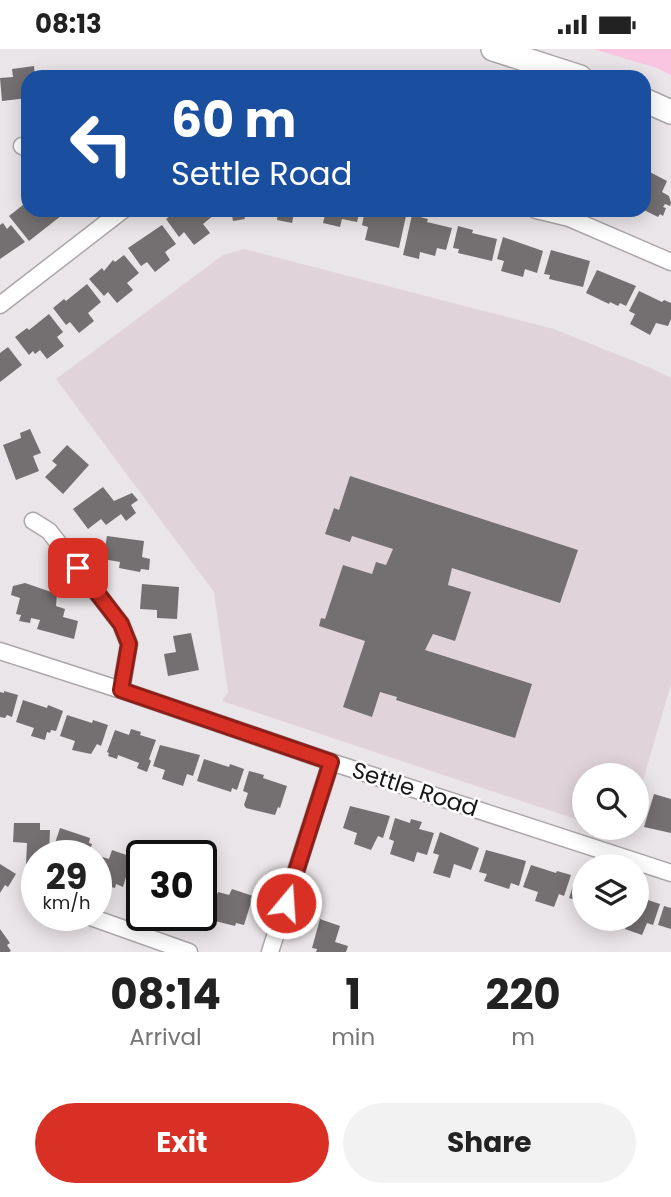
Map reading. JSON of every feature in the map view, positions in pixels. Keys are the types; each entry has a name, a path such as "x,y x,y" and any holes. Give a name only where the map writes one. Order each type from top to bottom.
{"street":[{"path":"493,49 558,70"},
{"path":"651,103 671,113"},
{"path":"0,305 102,217"},
{"path":"565,217 671,262"},
{"path":"33,521 49,531 121,624 129,644 121,690"},
{"name":"Settle Road","path":"0,651 671,873"},
{"path":"270,952 331,762"},
{"path":"112,925 189,952"}],"shaded area":[{"path":"593,49 671,49 671,75 657,68"},
{"path":"244,249 554,329 671,378 671,684 648,763 572,763 572,818 222,701 228,692 214,592 56,379 223,255"}],"building":[{"path":"34,66 34,70 21,70 21,99 2,101 0,78 13,77 12,69"},
{"path":"651,173 667,181 662,192 669,196 671,203 670,206 665,204 663,216 660,214 658,217 651,214"},
{"path":"21,207 21,217 60,217 29,241 9,216"},
{"path":"212,217 203,224 210,233 194,245 184,232 179,237 166,219"},
{"path":"232,217 245,217 245,219 233,221"},
{"path":"277,217 293,217 292,223 277,220"},
{"path":"324,217 358,217 357,222 342,219 340,227 323,223"},
{"path":"364,217 406,217 399,248 365,240 368,227 362,225"},
{"path":"412,217 428,219 427,222 452,228 446,250 437,248 435,256 420,252 419,259 403,255"},
{"path":"3,223 7,229 11,225 25,242 0,259 0,225"},
{"path":"162,225 176,244 165,252 170,260 155,272 147,262 141,266 128,248"},
{"path":"458,226 473,230 472,233 497,239 492,261 458,253 459,249 453,248"},
{"path":"503,237 543,251 537,273 525,269 523,277 501,271 504,261 497,259"},
{"path":"551,250 590,261 583,287 549,279 550,275 544,274"},
{"path":"124,255 139,273 127,283 133,290 117,303 108,292 104,296 89,279"},
{"path":"597,270 636,286 626,306 620,303 618,306 610,302 609,304 586,293"},
{"path":"87,284 101,302 88,313 94,321 79,333 70,322 66,325 53,308"},
{"path":"639,291 662,302 664,300 671,303 668,326 656,323 650,335 630,324 635,314 629,311"},
{"path":"49,314 63,332 57,337 64,346 47,359 40,350 29,355 15,337"},
{"path":"8,347 22,365 0,382 0,353"},
{"path":"30,429 41,453 33,456 39,471 16,480 3,445 21,438 20,433"},
{"path":"67,445 89,465 63,494 45,477 57,465 52,461"},
{"path":"350,476 578,550 560,603 452,568 448,585 471,592 455,641 433,634 425,650 532,684 515,738 396,700 397,697 380,692 372,717 343,707 365,641 319,626 321,618 325,619 343,565 372,574 376,562 386,565 393,549 352,536 350,542 325,534 334,508 339,510"},
{"path":"103,487 114,501 132,493 138,500 131,505 136,513 126,521 121,514 106,525 101,519 88,529 73,509"},
{"path":"107,536 144,541 142,557 150,559 149,570 141,569 140,572 119,568 120,562 103,559"},
{"path":"25,583 57,594 56,606 65,609 63,617 78,621 74,639 37,629 40,620 31,618 30,623 19,621 21,615 16,614 20,598 11,595 13,586"},
{"path":"142,584 179,587 177,619 157,618 157,610 140,609"},
{"path":"191,633 199,670 168,676 164,654 176,652 173,636"},
{"path":"0,692 18,695 12,717 0,717"},
{"path":"23,700 63,711 56,731 47,732 45,740 31,736 34,728 16,722"},
{"path":"67,715 108,725 101,746 97,744 91,754 72,750 75,741 60,736"},
{"path":"131,729 156,740 147,772 137,768 139,763 118,755 117,759 108,756 115,730 129,735"},
{"path":"160,745 200,755 193,776 187,774 183,786 162,779 165,770 153,766"},
{"path":"204,759 244,769 237,790 232,788 231,792 197,781"},
{"path":"249,771 287,786 275,815 246,808 244,805 248,793 243,791"},
{"path":"654,794 671,799 671,833 649,828 649,810"},
{"path":"350,806 390,816 383,838 378,836 371,850 354,844 357,833 343,828"},
{"path":"395,818 410,823 411,819 422,822 419,829 434,833 427,855 417,852 414,862 390,854 394,841 389,839"},
{"path":"14,823 40,823 40,830 50,830 50,840 13,842"},
{"path":"60,828 90,838 90,840 56,840"},
{"path":"440,832 479,848 471,870 454,864 450,878 433,873 439,855 433,853"},
{"path":"112,850 126,855 123,887 116,884 115,888 112,887"},
{"path":"486,850 526,861 519,886 511,883 509,889 484,881 487,874 479,872"},
{"path":"0,864 16,874 8,887 5,885 0,893"},
{"path":"531,865 571,875 564,896 559,894 554,907 535,901 538,892 523,887"},
{"path":"232,889 253,896 244,925 236,923 235,926 217,922 218,892 229,895"},
{"path":"649,900 660,904 653,925 649,924"},
{"path":"664,906 671,908 671,929 658,925"},
{"path":"320,919 340,926 335,942 348,946 346,952 316,952 317,949 312,948"},
{"path":"0,929 10,943 7,945 11,951 9,952 0,952"}],"route":[{"path":"78,568 121,624 129,644 121,690 331,762 286,903"}]}
